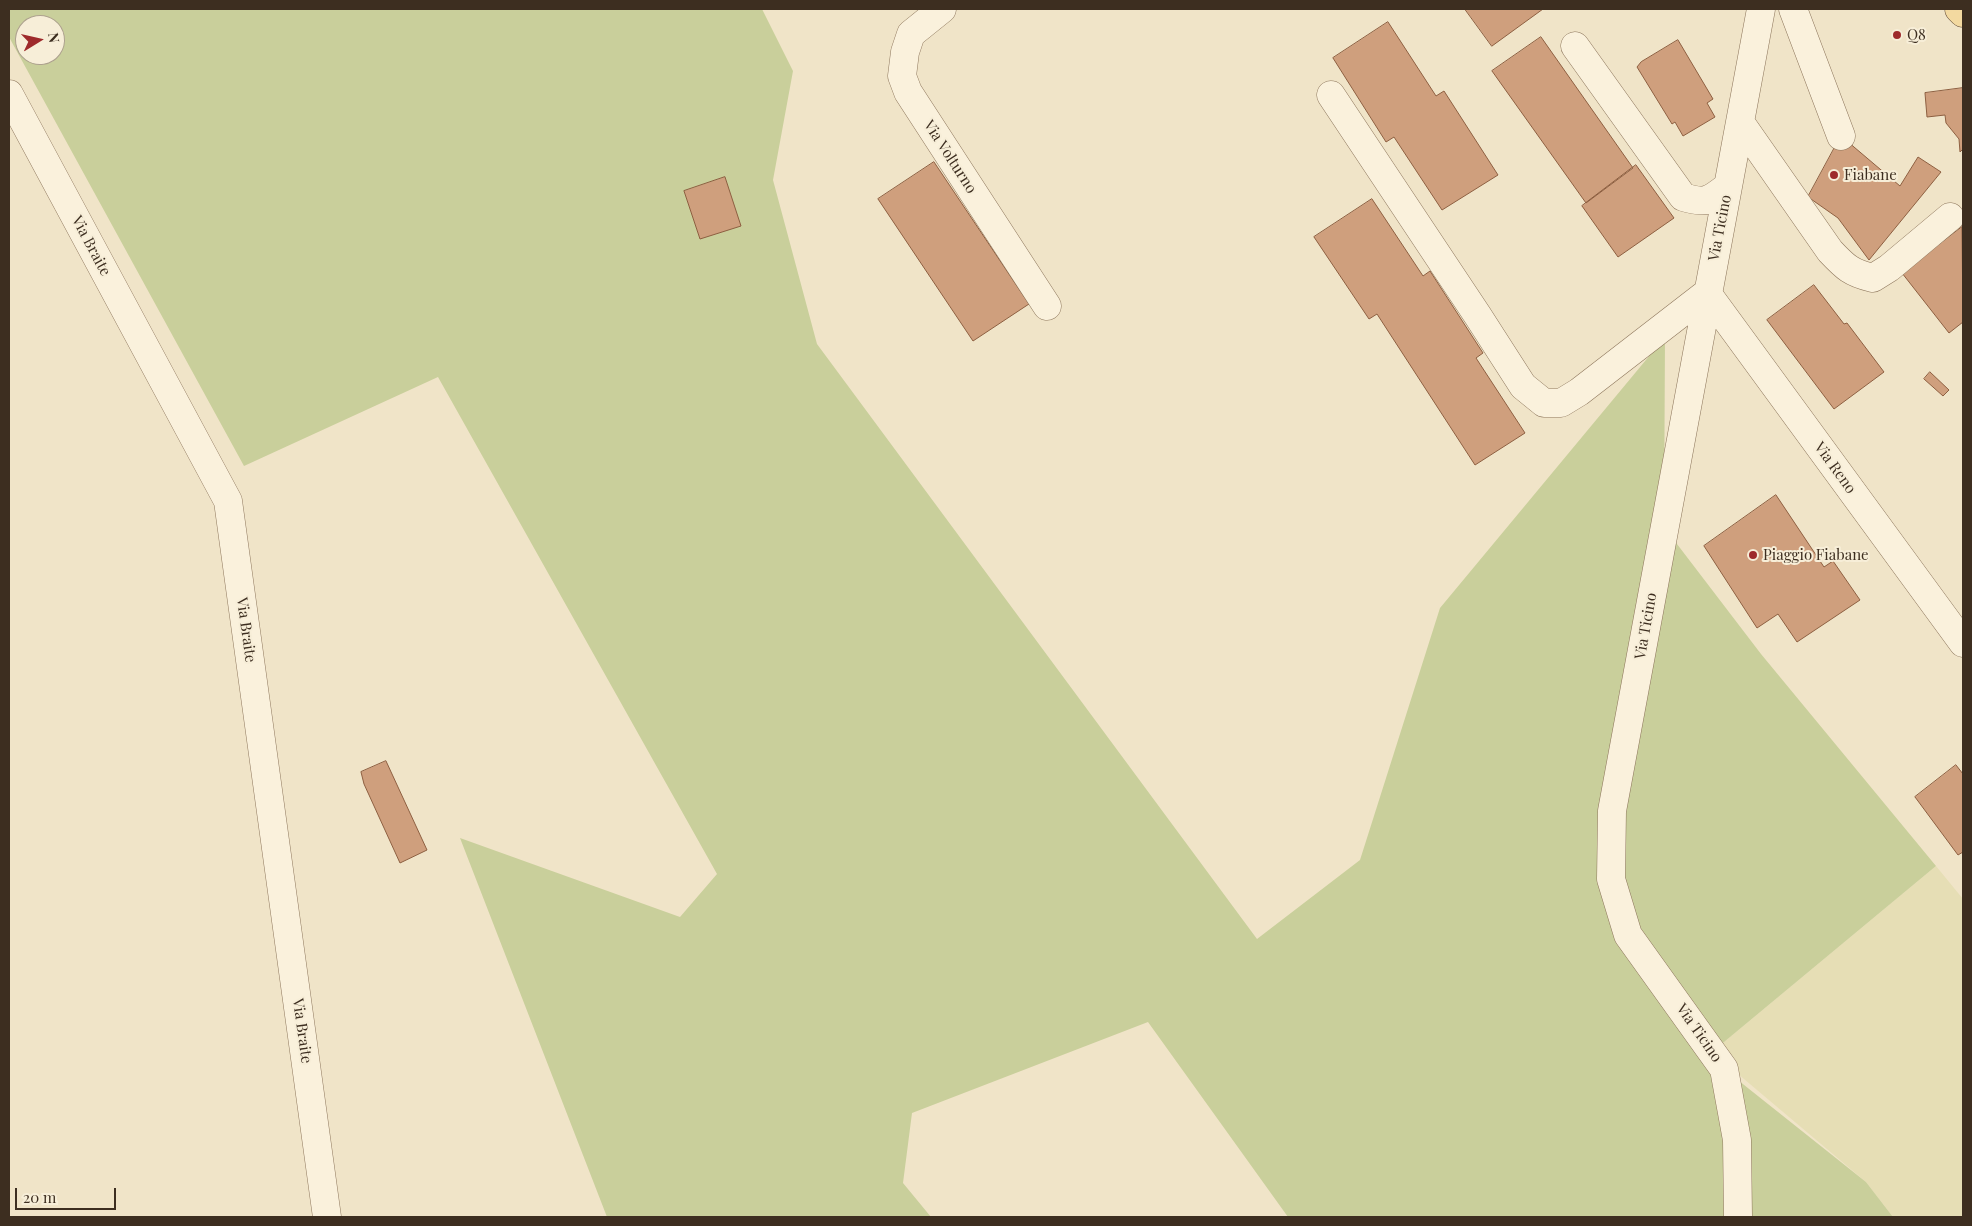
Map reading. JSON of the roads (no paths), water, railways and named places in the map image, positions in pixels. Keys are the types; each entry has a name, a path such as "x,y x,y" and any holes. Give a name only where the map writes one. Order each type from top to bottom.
{"main road":[{"path":"1959,9 1963,13"}],"street":[{"name":"Via Volturno","path":"942,9 911,34 905,52 902,76 908,92 1047,306"},
{"name":"Via Ticino","path":"1738,1217 1737,1140 1724,1069 1628,934 1611,879 1612,811 1761,9"},
{"path":"1793,9 1841,136"},
{"path":"1575,46 1683,197 1698,202 1712,198 1728,186"},
{"name":"Via Braite","path":"9,94 228,501 327,1217"},
{"path":"1331,95 1523,386 1544,403 1561,403 1579,392 1707,293"},
{"path":"1740,122 1830,251 1843,266 1856,274 1873,278 1889,268 1950,217"},
{"name":"Via Reno","path":"1707,293 1963,643"}],"place":[{"name":"Q8","path":"1897,35"},
{"name":"Fiabane","path":"1834,175"},
{"name":"Piaggio Fiabane","path":"1753,555"}]}
